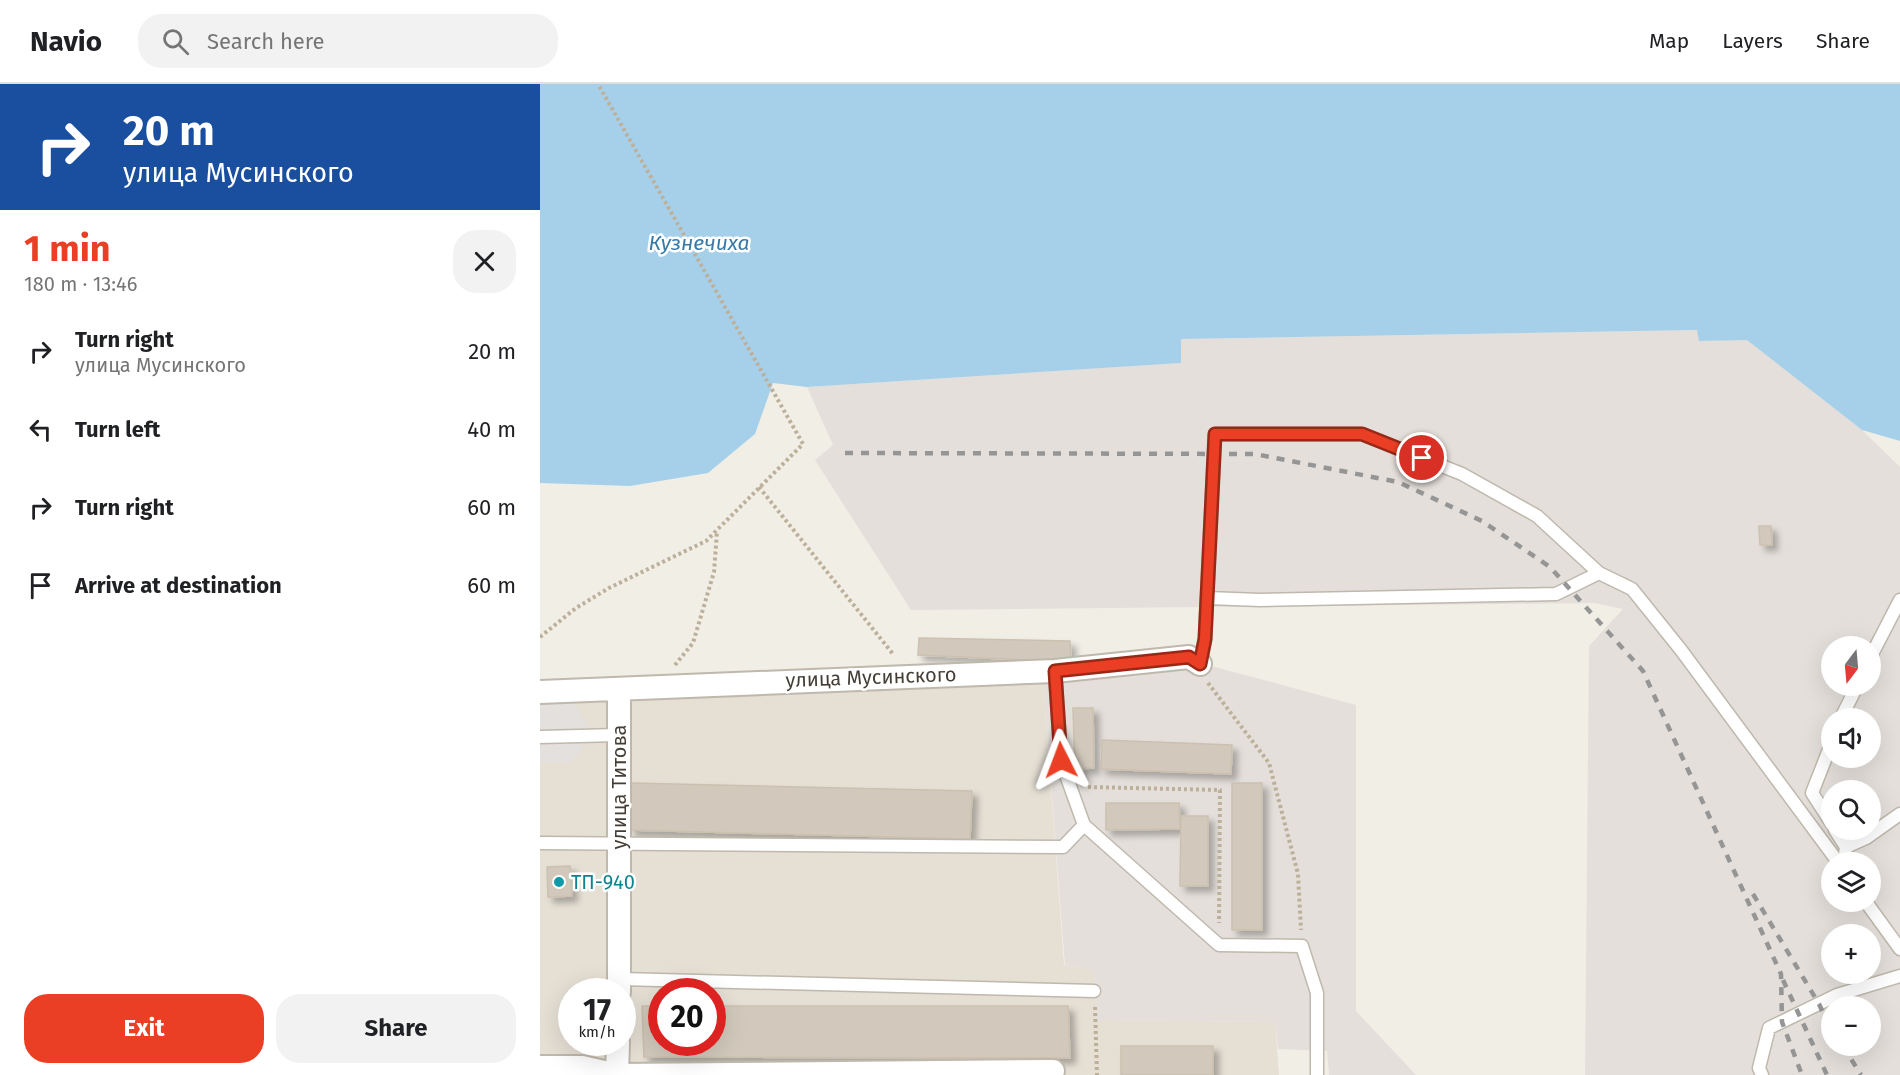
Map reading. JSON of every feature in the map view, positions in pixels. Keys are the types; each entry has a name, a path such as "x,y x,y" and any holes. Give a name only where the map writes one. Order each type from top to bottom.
{"street":[{"name":"улица Мусинского","path":"540,692 619,690 658,685 1055,671 1195,661"},
{"name":"улица Титова","path":"619,690 620,978"},
{"path":"617,1075 618,1056"},
{"path":"540,1067 582,1067 617,1075 1053,1071"}],"lane":[{"path":"1195,661 1205,639 1215,434 1362,434 1462,474 1538,516 1599,573 1632,589 1681,650 1831,852"},
{"path":"1208,598 1260,600 1557,594 1599,573"},
{"path":"1881,637 1900,600"},
{"path":"1055,671 1061,760 1084,825 1219,945 1302,946 1317,993 1317,1075"},
{"path":"540,736 618,735"},
{"path":"1821,807 1812,793 1822,768"},
{"path":"1846,847 1866,838 1900,814"},
{"path":"540,843 1063,847 1084,825"},
{"path":"1841,840 1846,847 1845,852"},
{"path":"1873,912 1900,949"},
{"path":"1762,1075 1759,1068 1769,1028 1837,995 1900,976"},
{"path":"636,985 1094,991"}],"path":[{"path":"540,637 576,608 609,588 706,542 803,444 598,84"},
{"path":"759,487 910,676"},
{"path":"658,685 693,643 714,572 717,531"},
{"path":"1195,661 1269,763 1298,874 1302,946"},
{"path":"1070,787 1220,790 1219,945"},
{"path":"1094,991 1097,1075"}],"shaded area":[{"path":"1698,330 1699,341 1747,339 1862,430 1900,467 1900,1075 1585,1075 1589,646 1623,609 1595,603 911,610 815,460 833,445 807,387 1181,363 1181,339"},
{"path":"1215,667 1356,705 1356,1011 1416,1075 1329,1075 1327,1051 1278,1049 1275,1022 1097,1020 1094,970 1065,965 1043,681"},
{"path":"1043,681 1064,965 1094,970 1097,1020 1275,1022 1279,1075 540,1075 540,699"},
{"path":"572,699 588,726 583,746 571,763 540,763 540,701"}],"water":[{"name":"Кузнечиха","path":"540,84 1900,84 1900,441 1862,430 1747,340 1699,341 1697,330 1181,339 1181,363 807,387 773,383 755,434 708,473 630,486 540,483"}],"building":[{"path":"1759,526 1771,526 1772,545 1760,545"},
{"path":"919,638 1070,641 1071,662 918,655"},
{"path":"1073,708 1093,708 1094,768 1075,769"},
{"path":"1102,740 1232,745 1231,774 1101,769"},
{"path":"631,783 972,791 970,839 630,830"},
{"path":"1232,783 1262,783 1262,930 1232,930"},
{"path":"1106,803 1179,803 1180,829 1106,830"},
{"path":"1181,816 1208,816 1208,886 1180,886"},
{"name":"ТП-940","path":"570,866 572,896 548,897 547,867"},
{"path":"642,1006 648,1006 648,1056 726,1056 726,1006 1068,1006 1070,1058 644,1057"},
{"path":"1121,1046 1213,1046 1213,1075 1121,1075"},
{"path":"1121,1046 1213,1046 1213,1075 1121,1075"}],"railway":[{"path":"845,453 1255,454 1398,482 1482,521 1550,567 1643,671 1781,974 1782,1022 1802,1075"},
{"path":"1753,894 1821,1008"},
{"path":"1783,980 1827,1075"},
{"path":"1849,1056 1861,1075"}],"place":[{"name":"ТП-940","path":"559,882"}],"route":[{"path":"1061,760 1055,671 1189,657 1200,664 1205,639 1215,473 1215,434 1362,434 1422,458"}]}
